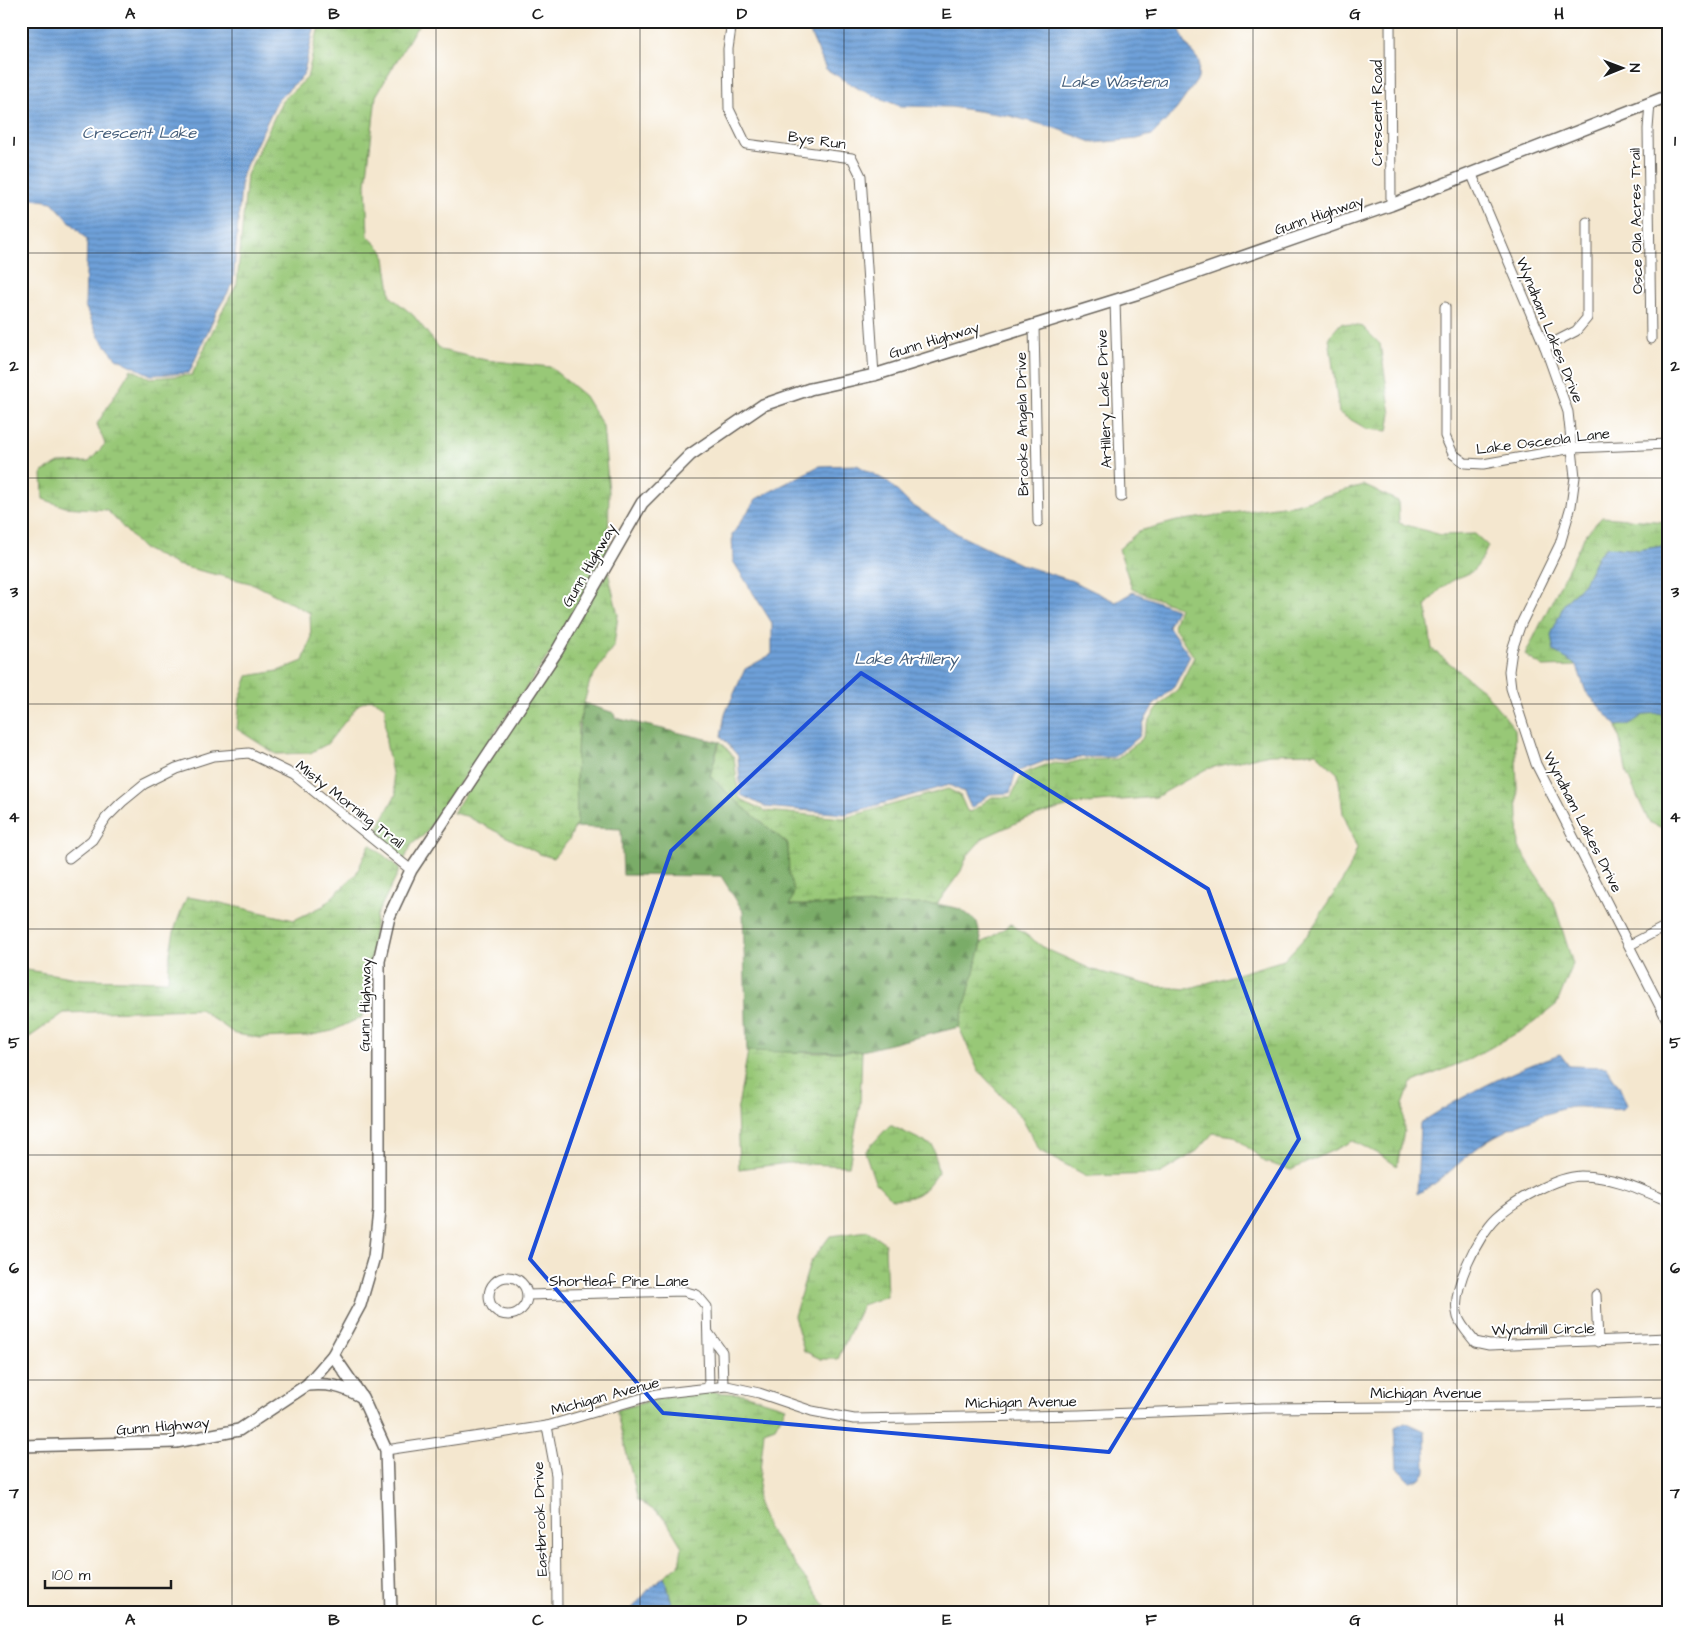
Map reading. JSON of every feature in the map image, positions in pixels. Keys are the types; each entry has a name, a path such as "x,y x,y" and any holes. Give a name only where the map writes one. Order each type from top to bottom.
{"main road":[{"name":"Gunn Highway","path":"21,1446 154,1444 221,1435 238,1430 259,1419 307,1385 333,1355 360,1305 374,1257 379,1211 379,961 389,917 411,870 557,651 642,503 690,455 763,405 810,389 874,375 1115,301 1392,205 1668,96"},
{"path":"333,1355 362,1397 386,1450 391,1612"},
{"path":"307,1385 325,1383 343,1386 362,1397"}],"street":[{"name":"Bys Run","path":"732,21 728,49 729,109 746,144 852,158 861,176 874,375"},
{"name":"Crescent Road","path":"1390,21 1392,205"},
{"name":"Osce Ola Acres Trail","path":"1650,103 1648,138 1651,339"},
{"name":"Wyndham Lakes Drive","path":"1472,175 1544,347 1568,412 1573,448 1575,477 1571,506 1560,544 1520,626 1512,650 1509,671 1511,688 1536,764 1668,1022"},
{"path":"1544,347 1576,331 1588,318 1587,222"},
{"name":"Artillery Lake Drive","path":"1115,301 1121,497"},
{"name":"Lake Osceola Lane","path":"1445,306 1445,436 1453,454 1465,463 1483,464 1573,448 1668,444"},
{"name":"Brooke Angela Drive","path":"1034,325 1038,522"},
{"name":"Misty Morning Trail","path":"69,858 92,840 106,818 144,784 176,768 213,756 249,753 294,775 411,870"},
{"path":"1630,945 1668,925"},
{"name":"Wyndmill Circle","path":"1668,1201 1623,1182 1580,1176 1550,1184 1516,1202 1496,1218 1473,1254 1460,1279 1458,1316 1475,1342 1489,1345 1668,1338"},
{"path":"511,1277 522,1284 527,1295 524,1307 514,1315 508,1316 499,1313 492,1307 489,1295 494,1283 499,1279 511,1277"},
{"name":"Shortleaf Pine Lane","path":"527,1295 691,1292 702,1298 707,1307 709,1387"},
{"path":"1596,1295 1598,1342"},
{"name":"Shortleaf Pine Lane","path":"709,1334 722,1352 723,1386"},
{"name":"Michigan Avenue","path":"386,1450 547,1426 656,1394 723,1386 759,1393 812,1411 854,1419 1079,1415 1264,1408 1531,1406 1668,1402"},
{"name":"Eastbrook Drive","path":"547,1426 556,1475 557,1612"}],"highlighted area":[{"path":"861,673 1208,889 1299,1139 1109,1452 663,1413 530,1259 671,851"}],"green space":[{"path":"320,21 422,21 376,96 366,184 368,236 384,252 391,297 413,315 441,350 486,360 550,367 585,396 603,426 609,492 608,552 553,649 424,835 412,844 404,860 374,835 396,794 386,742 385,707 372,699 359,704 327,744 310,753 276,754 237,729 240,698 248,676 278,671 303,661 311,639 310,613 254,584 177,565 142,548 107,510 65,507 43,499 42,472 59,463 89,462 105,444 97,424 131,369 150,378 192,375 237,284 247,175 282,101 307,78"},
{"path":"1341,323 1363,327 1380,344 1391,414 1388,431 1367,429 1339,413 1329,337"},
{"path":"1363,485 1398,501 1399,523 1441,535 1475,534 1488,546 1478,565 1473,570 1451,581 1426,605 1432,649 1484,691 1515,729 1519,847 1554,903 1573,964 1557,1004 1528,1027 1470,1059 1411,1083 1403,1105 1404,1131 1397,1166 1379,1154 1353,1141 1291,1170 1265,1162 1234,1136 1213,1133 1197,1151 1159,1174 1087,1176 1040,1151 1021,1117 978,1070 959,1027 982,943 1011,924 1046,949 1093,970 1153,986 1187,989 1284,960 1309,933 1349,870 1357,848 1343,813 1338,774 1316,753 1269,754 1206,769 1156,797 1076,804 1025,819 983,838 967,856 961,871 937,904 790,905 794,892 789,874 788,844 736,801 710,776 720,741 734,757 739,798 765,811 844,818 948,789 960,795 967,811 971,812 992,797 1011,797 1022,774 1051,763 1066,764 1082,760 1117,759 1142,739 1148,723 1157,708 1178,689 1194,657 1173,626 1179,607 1132,589 1119,549 1139,531 1177,521 1296,504"},
{"path":"1602,517 1668,522 1668,545 1638,550 1607,547 1598,555 1584,583 1564,604 1577,666 1543,667 1525,655 1585,535"},
{"path":"608,572 618,615 614,645 590,681 578,725 577,822 569,840 553,858 540,854 466,816 453,813"},
{"path":"584,703 614,713 615,718 719,742 710,776 736,801 788,844 789,874 794,892 790,905 937,904 961,909 977,922 982,943 959,1027 862,1051 747,1053 743,911 721,876 623,875 621,829 575,827 577,822 577,747"},
{"path":"1645,713 1661,713 1668,729 1667,830 1649,822 1627,774 1617,726 1630,724"},
{"path":"370,844 400,869 376,916 367,996 362,1017 332,1031 307,1036 260,1038 235,1034 200,1009 64,1013 21,1043 21,969 83,979 168,981 169,958 173,938 178,918 187,897 294,920 323,906 356,874"},
{"path":"748,1051 816,1053 862,1051 860,1104 849,1166 789,1163 739,1169 737,1112"},
{"path":"890,1125 933,1146 938,1172 929,1185 920,1193 908,1198 892,1199 875,1182 865,1152"},
{"path":"868,1231 885,1243 887,1296 862,1305 838,1359 821,1359 804,1351 794,1316 810,1263 830,1236"},
{"path":"706,1392 743,1394 786,1407 775,1427 764,1431 757,1501 767,1527 830,1612 671,1612 671,1600 664,1576 679,1565 682,1547 664,1517 638,1500 616,1410 657,1399"}],"water":[{"name":"Crescent Lake","path":"21,21 316,21 303,76 278,99 242,174 233,284 217,311 189,373 151,375 116,358 99,337 85,306 87,240 52,202 21,197"},
{"name":"Lake Wastena","path":"805,21 1176,21 1186,44 1199,61 1198,79 1176,110 1152,135 1137,139 1094,143 1055,128 1010,116 951,107 900,106 887,101 861,90 826,69"},
{"name":"Lake Artillery","path":"857,465 888,482 909,503 961,536 1022,565 1073,581 1116,602 1133,592 1176,609 1168,626 1190,656 1174,687 1153,706 1144,722 1139,737 1114,757 1082,757 1066,761 1050,759 1019,771 1015,775 1010,793 990,794 971,808 964,792 949,785 845,814 766,807 741,795 738,756 721,736 725,714 745,669 772,654 772,623 733,561 732,535 756,499 819,466"},
{"path":"1668,545 1668,729 1661,713 1645,714 1630,724 1617,726 1586,692 1577,666 1554,651 1551,635 1564,604 1584,583 1598,555 1607,547 1638,550"},
{"path":"1560,1054 1569,1066 1606,1067 1619,1086 1627,1105 1623,1109 1565,1108 1527,1121 1491,1138 1434,1184 1417,1194 1420,1123 1488,1084"},
{"path":"1405,1422 1425,1431 1426,1471 1419,1479 1410,1481 1397,1468 1395,1427"},
{"path":"664,1576 671,1600 671,1612 629,1612 650,1588"}]}
